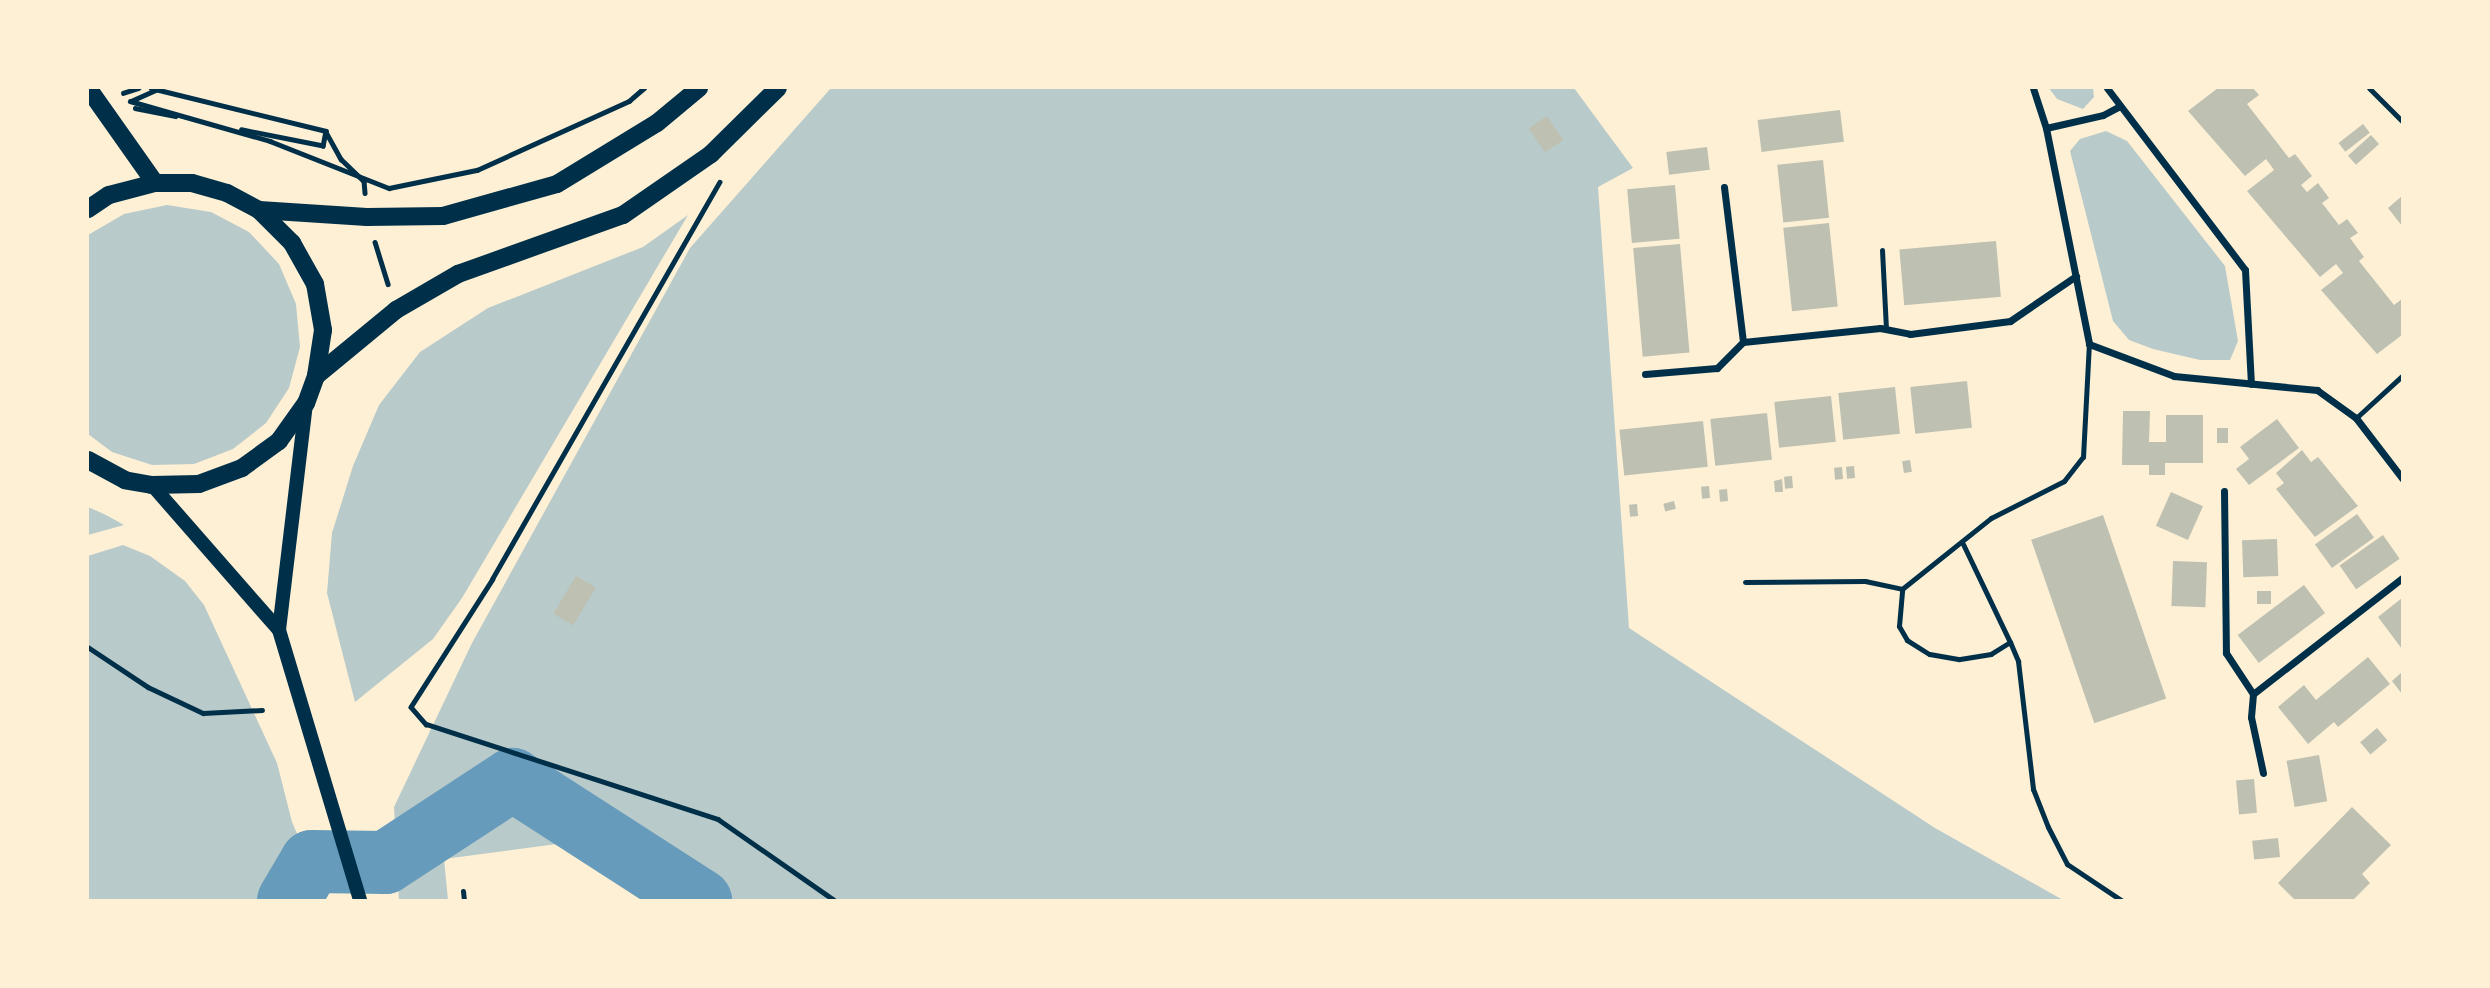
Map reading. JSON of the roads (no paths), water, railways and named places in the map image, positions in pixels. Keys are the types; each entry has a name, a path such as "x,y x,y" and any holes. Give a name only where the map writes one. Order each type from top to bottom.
{"main road":[{"path":"88,88 155,183"},
{"path":"259,210 367,217 443,216 557,184 657,123 699,88"},
{"path":"317,376 396,310 458,274 623,215 711,154 778,88"},
{"path":"88,209 109,195 155,183 192,183 227,193 259,210 292,243 315,284 323,330 317,376 306,403 279,441 242,468 199,484 152,485 92,466"},
{"path":"306,403 279,630 360,901"},
{"path":"152,485 279,630"}],"street":[{"path":"2033,88 2046,128 2089,344 2174,376 2317,390 2356,418 2403,478"},
{"path":"2107,88 2245,270 2251,384"},
{"path":"2046,128 2103,115 2120,106"},
{"path":"1724,187 1743,342"},
{"path":"1645,374 1717,368 1743,342 1886,329 1910,334 2010,321 2076,276"},
{"path":"2224,491 2226,653 2253,694 2251,717 2263,773"},
{"path":"2253,694 2403,578"}],"lane":[{"path":"2369,88 2403,121"},
{"path":"1882,250 1886,329"},
{"path":"1745,582 1865,581 1902,589 1963,544 1991,518 2064,481 2083,457 2089,344"},
{"path":"2356,418 2403,376"},
{"path":"1963,544 2018,661 2033,789 2048,827 2067,864 2121,901"},
{"path":"1902,589 1899,626 1907,640 1929,654 1958,659 1991,654 2010,642"},
{"path":"463,891 464,901"}],"waterway":[{"path":"288,900 311,861 385,862 512,779 700,900"}]}
